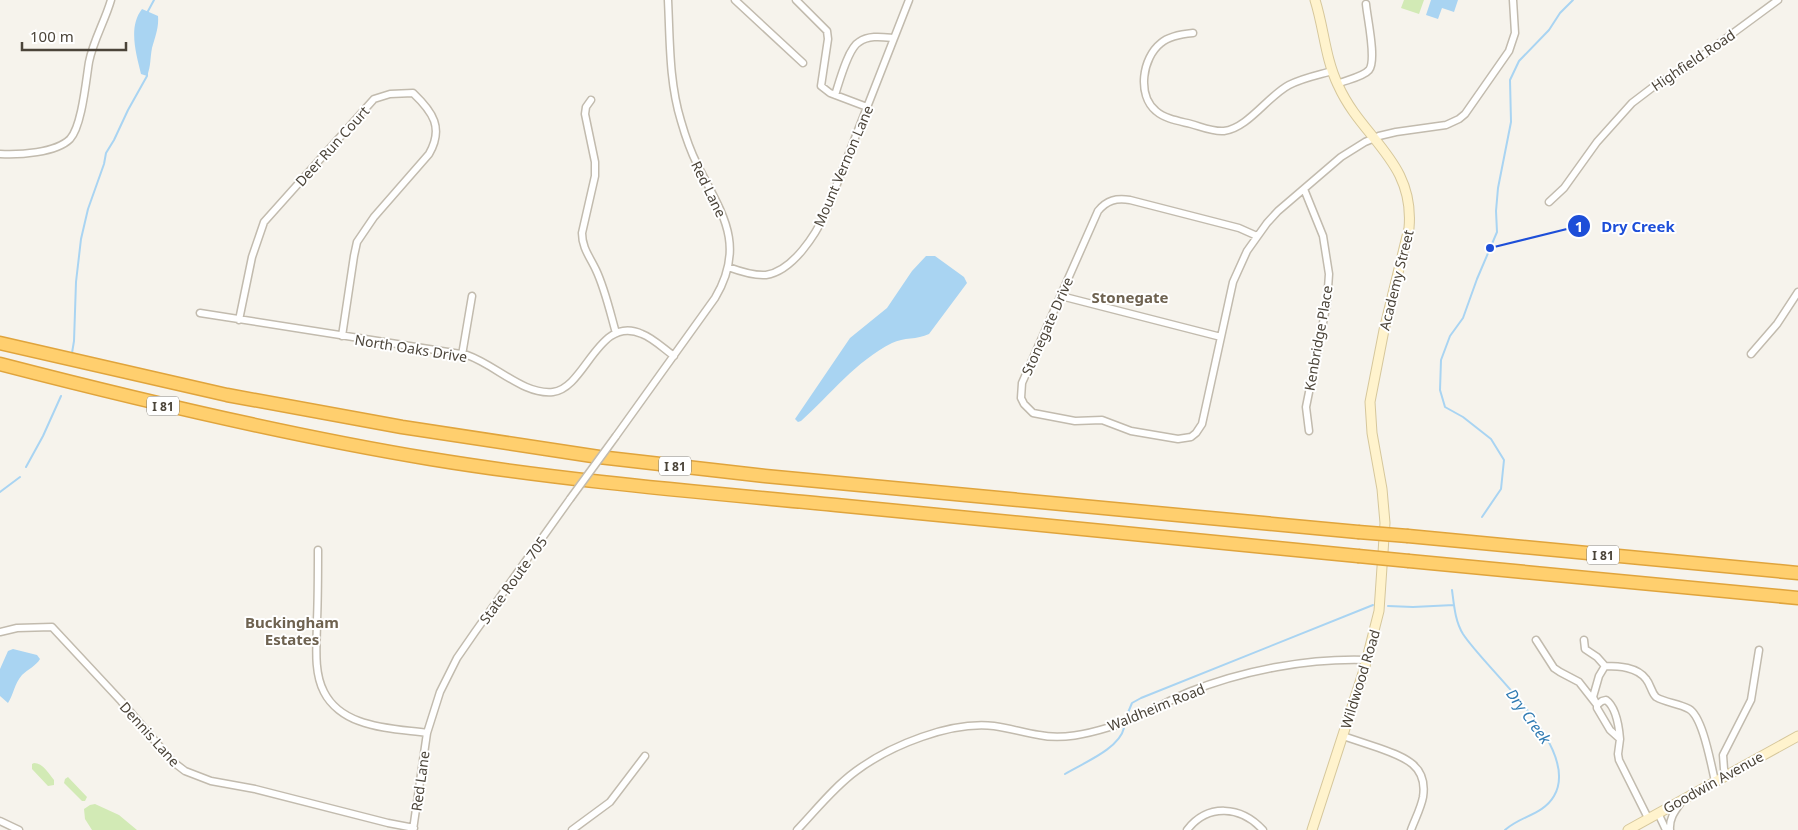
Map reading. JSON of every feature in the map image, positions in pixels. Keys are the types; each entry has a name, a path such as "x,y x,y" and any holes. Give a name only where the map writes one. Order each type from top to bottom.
{"highway":[{"name":"I 81","path":"0,343 227,395 402,427 552,450 765,476 1798,573"},
{"name":"I 81","path":"0,364 137,400 273,430 363,448 468,465 609,482 1798,598"}],"street":[{"path":"0,154 47,150 70,139 76,130 90,59 111,0"},
{"name":"Red Lane","path":"616,436 715,298 728,267 730,251 727,227 718,203 689,145 677,105 670,52 668,0"},
{"path":"735,0 803,63"},
{"path":"796,0 827,31 828,39 820,84 824,90 867,108"},
{"name":"Mount Vernon Lane","path":"728,267 766,275 782,269 800,252 815,233 826,212 909,0"},
{"name":"Academy Street","path":"1315,0 1332,71 1337,84 1352,110 1390,157 1405,184 1409,198 1409,228 1384,330 1370,402 1371,425 1382,488 1385,523"},
{"name":"Stonegate Drive","path":"1256,236 1240,228 1130,200 1114,199 1103,205 1098,211 1021,386 1021,398 1024,404 1033,413 1075,422 1102,420 1130,431 1178,439 1190,437 1196,433 1202,424 1233,282 1243,258 1256,236 1278,211 1341,157 1374,138 1396,132 1446,125 1465,114 1509,52 1515,33 1513,0"},
{"name":"Highfield Road","path":"1550,202 1564,188 1612,125 1644,93 1683,70 1778,0"},
{"path":"1337,84 1365,73 1372,66 1366,1"},
{"path":"1193,33 1177,36 1161,43 1152,54 1147,65 1144,88 1146,98 1156,111 1169,118 1215,130 1230,129 1247,119 1289,85 1332,71"},
{"path":"836,96 852,50 858,42 877,37 894,38"},
{"name":"Deer Run Court","path":"240,320 252,257 264,222 374,99 390,94 413,93 431,113 435,122 434,145 429,154 374,217 357,242 342,336"},
{"path":"591,100 586,107 585,114 595,162 595,176 582,241 596,270 616,333 642,334 674,356"},
{"name":"Kenbridge Place","path":"1304,189 1323,236 1329,274 1327,303 1306,407 1309,431"},
{"path":"1751,354 1777,324 1798,292"},
{"path":"462,355 472,296"},
{"path":"1060,296 1221,337"},
{"name":"North Oaks Drive","path":"200,313 462,355 480,360 530,390 545,392 556,392 570,383 606,340 616,333"},
{"name":"State Route 705","path":"427,733 440,692 458,658 616,436"},
{"name":"Wildwood Road","path":"1312,830 1367,660 1379,611 1385,523"},
{"path":"318,550 317,654 318,672 323,691 333,705 350,718 400,730 427,733"},
{"name":"Dennis Lane","path":"0,632 17,628 52,627 121,701 172,761 185,771 211,781 255,789 413,829"},
{"path":"1536,640 1554,668 1579,682 1597,705"},
{"path":"1584,640 1584,649 1597,656 1605,666 1622,667 1640,673 1646,678 1656,697 1675,702 1691,710 1703,732 1715,781"},
{"path":"1726,775 1722,762 1723,755 1751,700 1759,650"},
{"name":"Waldheim Road","path":"797,830 856,770 908,742 933,734 973,725 1008,728 1040,736 1072,736 1110,727 1189,692 1228,678 1260,670 1339,659 1367,660"},
{"path":"1605,666 1599,676 1593,696 1597,708 1610,730 1620,739"},
{"path":"1597,705 1606,700 1611,704 1618,725 1620,739 1619,760 1648,818"},
{"name":"Red Lane","path":"413,829 427,733"},
{"path":"1342,736 1404,757 1414,764 1423,785 1423,795 1411,830"},
{"name":"Goodwin Avenue","path":"1631,829 1798,736"},
{"path":"572,830 610,802 645,756"},
{"path":"1670,830 1672,814 1684,798"},
{"path":"1186,830 1195,821 1204,816 1222,810 1236,811 1254,820 1263,830"},
{"path":"1658,813 1666,830"},
{"path":"0,821 19,830"}],"green space":[{"path":"1404,0 1424,0 1419,14 1401,8"},
{"path":"34,763 46,769 54,780 54,785 48,786 32,769 32,764"},
{"path":"68,777 87,797 85,801 82,801 64,783"},
{"path":"95,804 119,815 137,830 92,830 85,819 84,809"}],"water":[{"path":"1431,0 1458,0 1454,12 1442,8 1438,19 1426,15"},
{"path":"142,9 158,16 147,76 141,74 134,40 135,24"},
{"path":"926,256 935,256 964,277 967,283 929,334 897,341 879,350 855,369 798,422 795,419 850,338 887,308 912,271"},
{"path":"13,649 37,655 40,659 19,678 8,703 0,696 0,669 8,651"}],"waterway":[{"path":"147,13 154,0"},
{"name":"Dry Creek","path":"1482,517 1501,489 1504,460 1491,439 1463,417 1445,407 1440,390 1441,360 1450,336 1463,318 1497,232 1498,188 1511,122 1510,80 1519,61 1549,30 1560,13 1573,0"},
{"path":"72,353 76,282 81,239 88,209 106,153 147,73"},
{"path":"26,467 43,436 61,396"},
{"path":"0,492 20,477"},
{"name":"Dry Creek","path":"1452,590 1454,607 1463,634 1528,711 1544,733 1555,756 1559,777 1554,796 1544,807 1517,821 1505,830"},
{"path":"1127,715 1132,703 1141,698 1373,605"},
{"path":"1388,606 1454,605"},
{"path":"1065,774 1108,749 1121,736 1124,728"}],"place":[{"name":"Dry Creek","path":"1490,248"}],"district":[{"name":"Stonegate","path":"1130,297"},
{"name":"Buckingham Estates","path":"292,630"}]}
